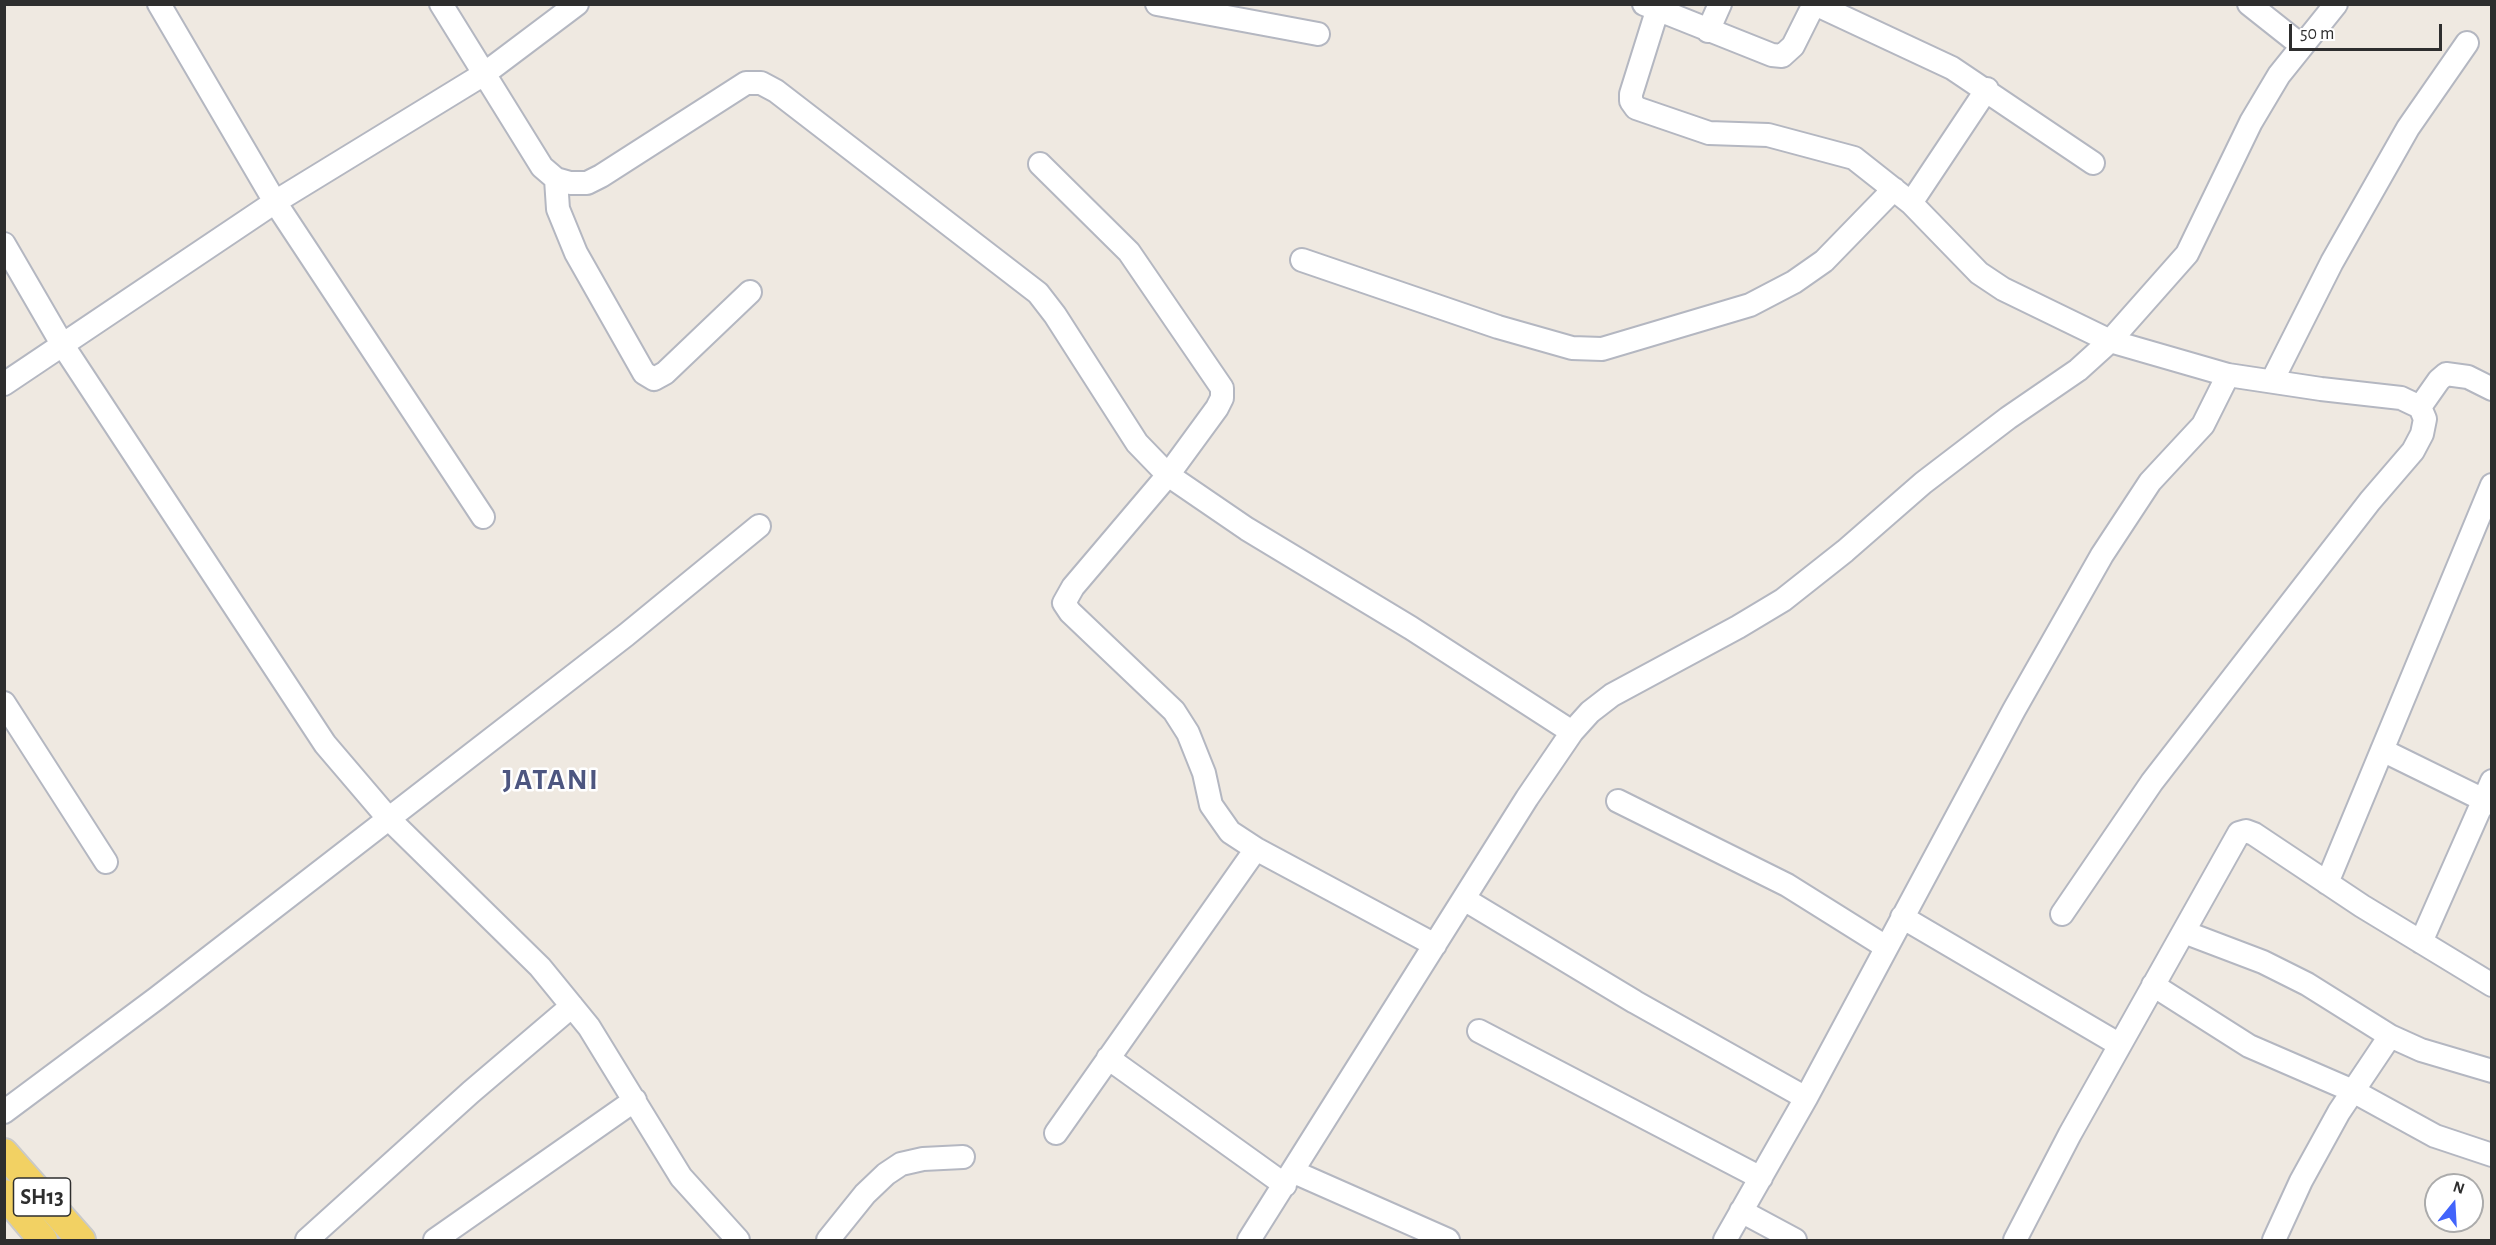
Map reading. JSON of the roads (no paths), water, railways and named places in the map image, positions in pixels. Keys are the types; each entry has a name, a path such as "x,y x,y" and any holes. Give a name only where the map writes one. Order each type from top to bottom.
{"main road":[{"name":"SH13","path":"4,1153 18,1196 43,1240"},
{"name":"SH13","path":"18,1196 81,1240"}],"street":[{"path":"159,4 275,202 483,517"},
{"path":"441,4 542,168 556,179 570,183 587,183 731,90 746,83 761,83 776,91 1038,293 1055,315 1137,443 1168,475 1246,529 1411,628 1572,732"},
{"path":"4,384 275,202 484,74 577,4"},
{"path":"1157,4 1318,34"},
{"path":"1708,31 1720,4"},
{"path":"2062,914 2152,782 2356,518 2413,451 2422,434 2425,419 2420,407 2401,398 2228,375 2110,340 2003,289 1979,273 1911,203 1866,166 1843,153 1768,135 1728,136 1709,133 1636,108 1631,101 1631,94 1650,8 1782,56 1793,46 1814,4 1952,68 1987,89 2093,163"},
{"path":"2249,4 2302,46"},
{"path":"1249,1240 1290,1179 1464,898 1572,732 1590,712 1612,695 1728,633 1783,600 1845,551 1923,483 2008,418 2078,370 2110,340 2187,254 2251,122 2279,75 2336,4"},
{"path":"2272,381 2332,262 2408,128 2467,43"},
{"path":"1911,203 1987,89"},
{"path":"1040,164 1129,252 1222,388 1222,398 1217,408 1168,475 1073,587 1064,603 1174,711 1188,733 1204,773 1211,805 1230,832 1256,849 1435,945"},
{"path":"556,179 558,208 572,245 644,373 654,379 665,373 750,292"},
{"path":"1302,260 1498,327 1572,348 1602,349 1637,341 1750,305 1794,282 1824,261 1894,189"},
{"path":"4,244 62,344 325,744 388,819 540,967 589,1027 681,1177 738,1240"},
{"path":"2420,407 2446,374 2468,377 2492,389"},
{"path":"1725,1240 1806,1098 2014,710 2102,555 2150,482 2203,425 2228,375"},
{"path":"2327,883 2492,485"},
{"path":"4,1112 157,998 626,635 759,526"},
{"path":"4,703 106,862"},
{"path":"2382,750 2489,795 2421,942"},
{"path":"1618,801 1787,885 1886,947"},
{"path":"2015,1240 2120,1045 2239,832 2246,831 2254,834 2327,883 2492,986"},
{"path":"1056,1133 1256,849"},
{"path":"1464,898 1635,1002 1806,1098"},
{"path":"1902,917 2120,1045"},
{"path":"2184,932 2225,946 2298,980 2390,1036 2421,1050 2492,1071"},
{"path":"2153,985 2249,1046 2353,1091 2435,1136 2492,1155"},
{"path":"307,1240 471,1092 572,1006"},
{"path":"1479,1031 1761,1178"},
{"path":"2274,1240 2301,1181 2353,1091 2390,1036"},
{"path":"1108,1058 1290,1179 1449,1240"},
{"path":"435,1240 635,1100"},
{"path":"828,1240 865,1194 886,1174 901,1164 923,1159 963,1157"},
{"path":"1742,1211 1795,1240"}],"district":[{"name":"JATANI","path":"551,780"}]}
